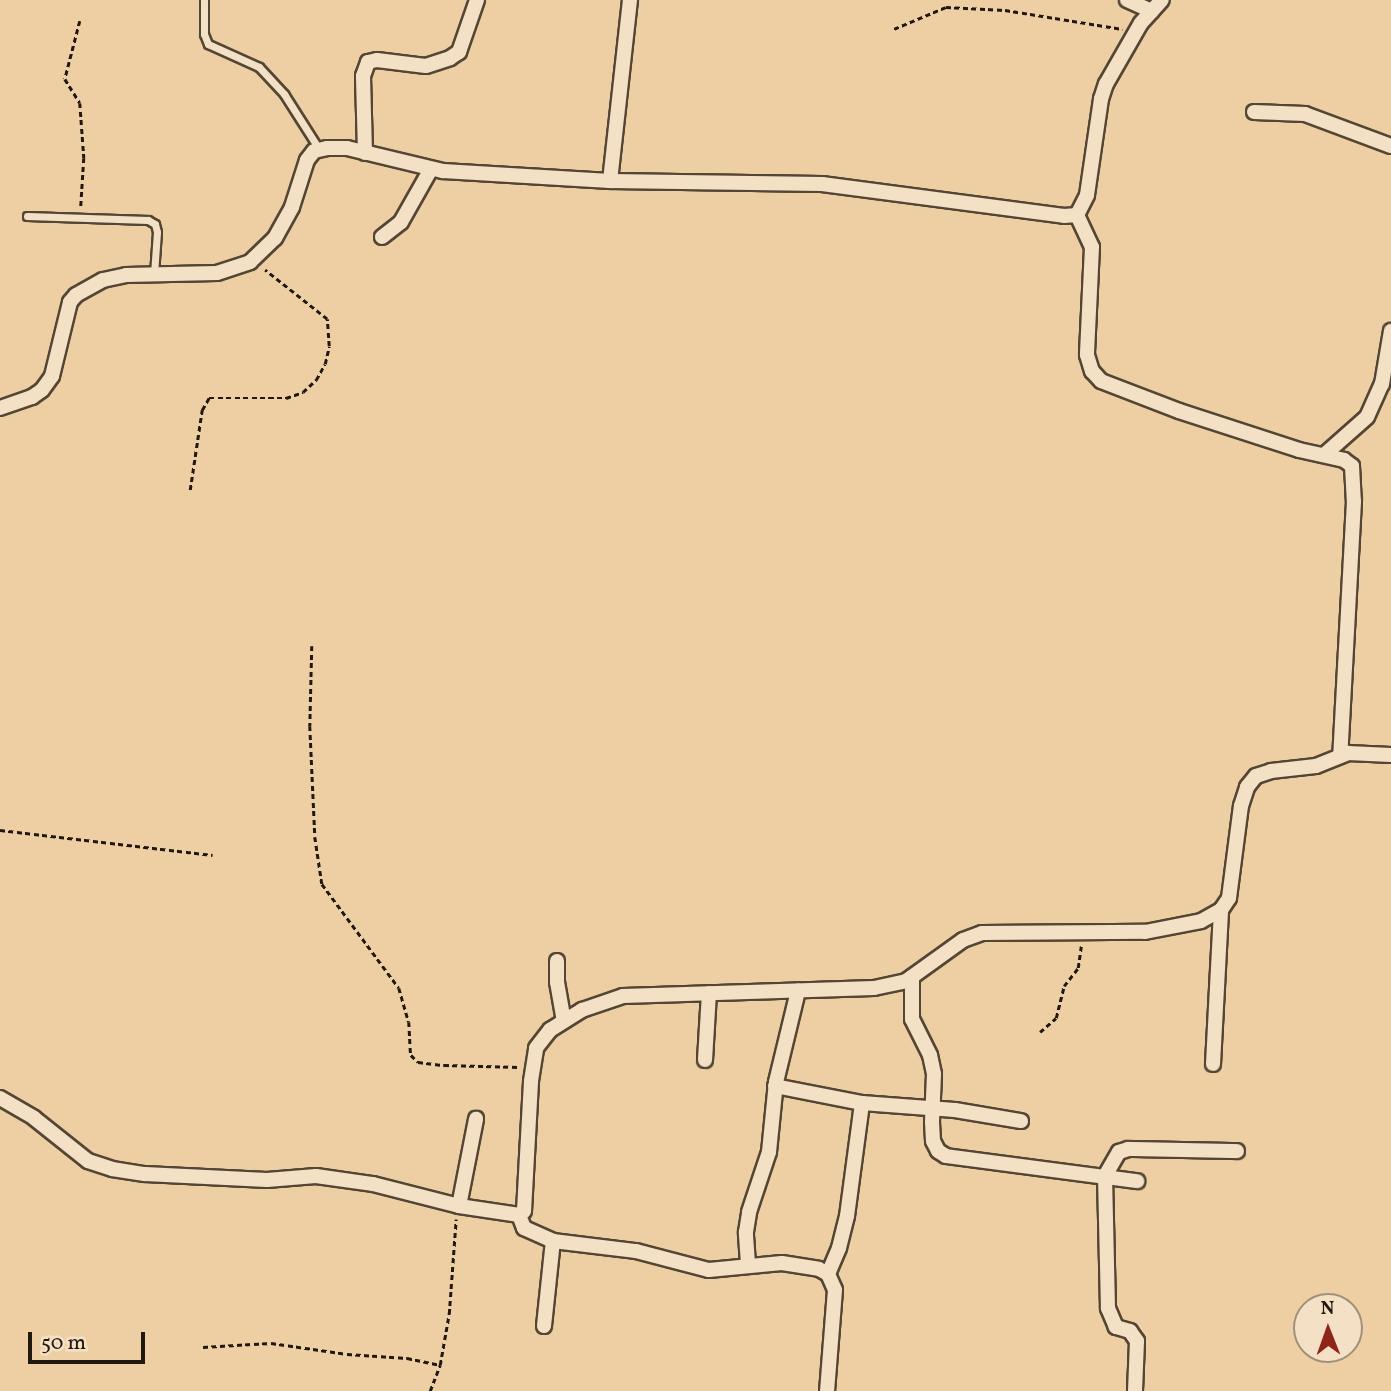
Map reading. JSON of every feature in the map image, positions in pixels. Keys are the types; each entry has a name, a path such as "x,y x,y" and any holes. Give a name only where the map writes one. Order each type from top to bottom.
{"street":[{"path":"365,153 363,76 368,62 426,66 450,58 459,52 477,0"},
{"path":"610,181 630,0"},
{"path":"1077,215 1087,195 1103,91 1136,32 1157,5 1127,0"},
{"path":"1254,112 1313,116 1391,146"},
{"path":"0,408 32,397 42,390 52,376 67,313 76,295 103,280 154,274 217,273 250,262 275,238 292,207 307,160 319,149 347,148 431,169 610,181 822,184 1064,216 1077,215"},
{"path":"382,237 401,222 431,169"},
{"path":"1077,215 1092,247 1087,355 1092,371 1101,381 1179,411 1344,460 1352,466 1355,475 1340,756"},
{"path":"1324,455 1367,417 1382,384 1391,331"},
{"path":"1213,1064 1221,910 1232,887 1241,806 1247,787 1256,776 1271,771 1316,766 1340,756 1357,753 1391,755"},
{"path":"520,1215 524,1211 536,1048 550,1030 582,1010 623,996 874,988 912,977 963,940 982,933 1145,932 1201,920 1221,910"},
{"path":"557,961 557,982 564,1020"},
{"path":"912,977 912,1019 930,1055 934,1074 933,1140 938,1151 946,1156 1137,1181"},
{"path":"748,1264 746,1232 769,1152 775,1086 799,991"},
{"path":"705,1060 709,993"},
{"path":"775,1086 862,1103 933,1108 1021,1121"},
{"path":"0,1098 34,1118 88,1161 112,1169 145,1174 267,1180 316,1176 373,1184 459,1206 520,1215"},
{"path":"828,1274 839,1248 847,1216 862,1103"},
{"path":"459,1206 476,1119"},
{"path":"1135,1391 1137,1341 1130,1331 1116,1327 1108,1308 1105,1176 1119,1152 1128,1149 1237,1151"},
{"path":"520,1215 524,1228 553,1241 636,1251 709,1270 748,1264 796,1265 818,1269 828,1274 835,1290 827,1391"},
{"path":"544,1326 553,1241"}],"lane":[{"path":"204,0 204,34 208,44 259,67 284,94 319,149"},
{"path":"27,216 152,222 157,232 154,274"}],"path":[{"path":"894,29 946,7 1005,10 1136,32"},
{"path":"80,20 65,79 80,103 83,158 80,217"},
{"path":"190,490 202,410 209,398 286,398 303,392 316,380 325,364 329,346 327,319 271,273 250,262"},
{"path":"312,646 310,726 317,865 322,884 330,896 399,988 409,1022 411,1055 426,1064 533,1067"},
{"path":"0,830 214,855"},
{"path":"1040,1032 1056,1018 1064,986 1078,968 1081,933"},
{"path":"430,1391 440,1365 449,1314 453,1237 459,1206"},
{"path":"203,1347 271,1343 347,1354 407,1358 440,1365"}]}
